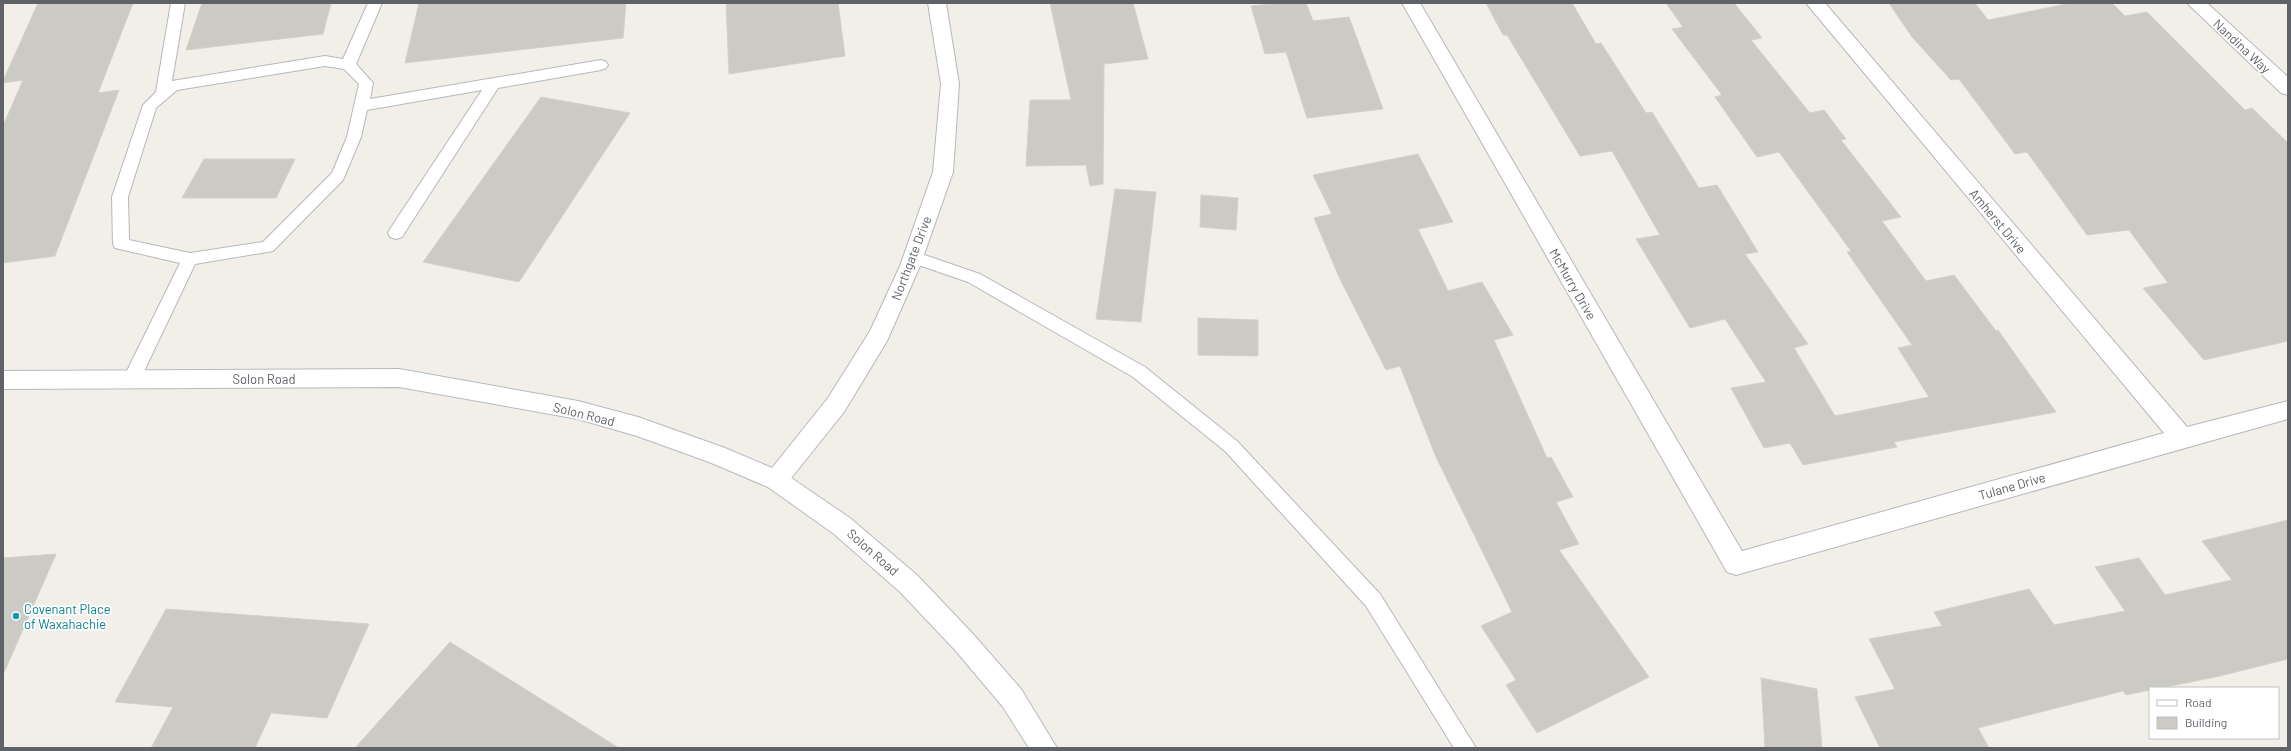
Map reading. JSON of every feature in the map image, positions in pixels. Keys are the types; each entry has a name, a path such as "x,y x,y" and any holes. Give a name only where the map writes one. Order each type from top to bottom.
{"street":[{"name":"Northgate Drive","path":"776,480 836,405 876,341 914,257 943,172 950,84 937,3"},
{"name":"McMurry Drive","path":"1411,3 1736,564"},
{"name":"Amherst Drive","path":"1815,3 2182,438"},
{"name":"Nandina Way","path":"2196,3 2288,88"},
{"name":"Solon Road","path":"3,380 399,378 578,410 638,427 717,455 776,480 842,526 909,584 964,642 1012,698 1044,748"},
{"name":"Tulane Drive","path":"1736,564 2182,438 2288,410"}],"lane":[{"path":"163,94 178,3"},
{"path":"348,65 375,3"},
{"path":"325,61 348,65 366,83 354,137 338,176 267,247 190,259 122,244 120,197 150,105 163,94 173,86 325,61"},
{"path":"361,106 601,65"},
{"path":"396,233 494,83"},
{"path":"914,257 974,278 1139,372 1231,446 1373,600 1466,748"},
{"path":"132,379 190,259"}],"building":[{"path":"38,3 133,3 98,93 119,90 55,256 3,263 3,126 23,80 3,83 3,81"},
{"path":"202,3 331,3 323,34 186,50"},
{"path":"419,3 626,3 623,38 405,63"},
{"path":"726,3 838,3 845,56 729,74"},
{"path":"1050,3 1133,3 1148,59 1104,64 1103,184 1090,186 1086,165 1026,166 1030,100 1071,100"},
{"path":"1281,3 1306,3 1313,21 1349,17 1383,109 1307,118 1286,52 1265,54 1251,6"},
{"path":"1486,3 1572,3 1596,44 1601,43 1646,113 1652,112 1699,188 1717,185 1758,252 1745,254 1808,344 1794,348 1835,416 1929,397 1898,348 1912,345 1847,252 1851,251 1779,152 1757,157 1715,97 1722,95 1672,29 1683,27 1666,3 1734,3 1762,38 1751,40 1810,113 1824,110 1846,139 1841,140 1901,217 1882,221 1926,281 1954,275 1996,331 1998,330 2056,412 1894,442 1897,447 1803,465 1790,443 1764,448 1731,388 1766,382 1725,319 1690,328 1636,239 1660,235 1612,151 1580,156 1507,35 1503,35"},
{"path":"1889,3 1975,3 1988,20 2071,3 2112,3 2125,16 2147,12 2245,110 2252,108 2288,143 2288,341 2204,360 2143,288 2168,283 2129,230 2087,235 2027,152 2015,154 1959,79 1951,80 1912,37"},
{"path":"541,97 630,113 519,282 423,262"},
{"path":"1418,154 1453,222 1418,229 1448,291 1482,282 1513,335 1494,340 1547,458 1551,457 1573,497 1556,502 1579,544 1559,550 1649,677 1537,733 1506,685 1516,680 1481,626 1512,612 1436,457 1400,366 1386,370 1339,277 1314,218 1332,214 1313,175"},
{"path":"204,159 295,159 276,198 182,198"},
{"path":"1115,189 1156,192 1141,322 1096,319"},
{"path":"1201,195 1238,198 1236,230 1200,227"},
{"path":"1198,318 1258,320 1258,356 1198,355"},
{"path":"2288,520 2288,659 2220,676 2166,687 2149,687 2149,690 2126,695 2123,691 1978,728 1989,748 1880,748 1855,697 1895,689 1869,639 1942,626 1934,612 2029,589 2054,625 2125,611 2095,567 2139,558 2165,595 2232,580 2202,541"},
{"name":"Covenant Place of Waxahachie","path":"56,554 3,675 3,558"},
{"path":"166,609 369,624 327,718 271,713 255,748 151,748 173,707 115,702"},
{"path":"450,642 619,748 355,748"},
{"path":"1761,678 1817,689 1822,748 1765,748"}],"place":[{"name":"Covenant Place of Waxahachie","path":"16,616"}]}
